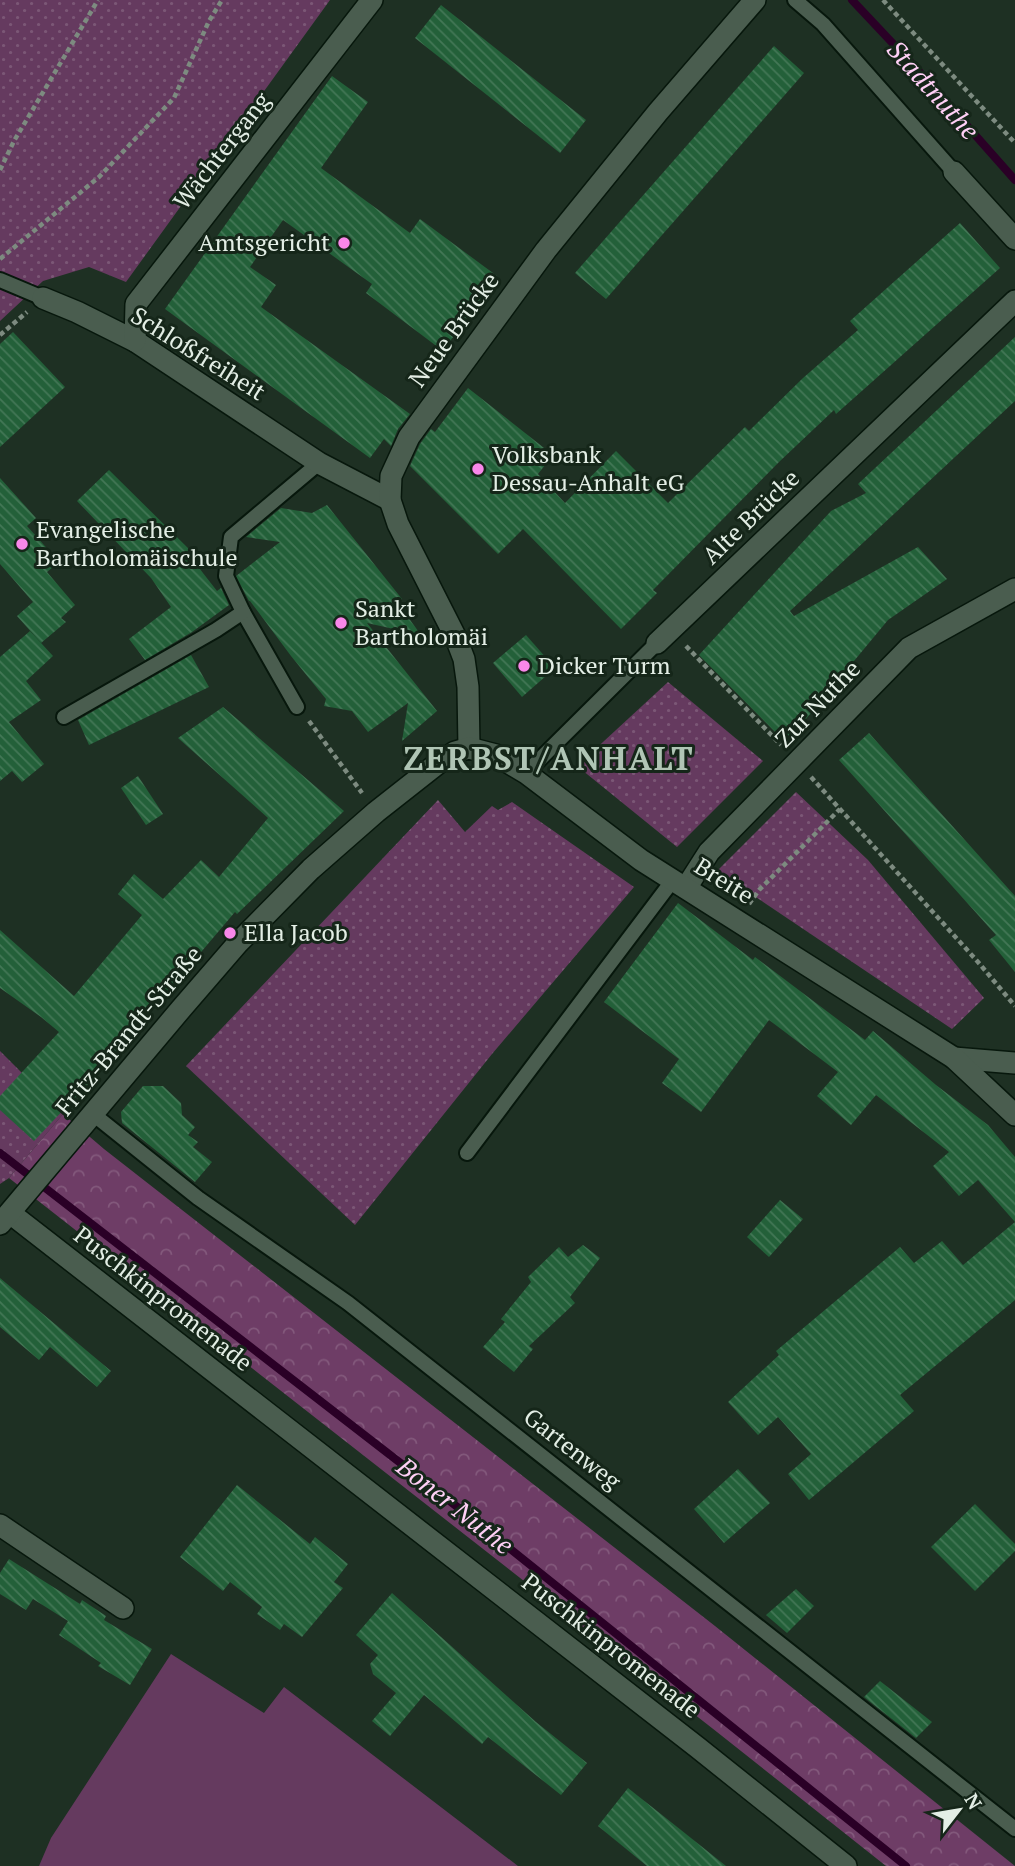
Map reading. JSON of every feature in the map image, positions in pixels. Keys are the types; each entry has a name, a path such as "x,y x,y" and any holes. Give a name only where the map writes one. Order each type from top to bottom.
{"street":[{"name":"Wächtergang","path":"135,341 136,304 372,0"},
{"name":"Neue Brücke","path":"469,748 468,687 464,659 398,524 390,499 391,476 409,437 545,250 745,4"},
{"path":"954,172 1015,239"},
{"name":"Schloßfreiheit","path":"43,298 135,341 319,464 390,499"},
{"name":"Alte Brücke","path":"664,636 1015,301"},
{"name":"Zur Nuthe","path":"679,884 909,648 1015,590"},
{"name":"Breite","path":"469,748 496,755 526,773 641,860 954,1058 1015,1115"},
{"name":"Fritz-Brandt-Straße","path":"10,1213 238,943 311,869 376,812 455,752 469,748"},
{"name":"Breite","path":"954,1058 1015,1063"},
{"name":"Puschkinpromenade","path":"10,1213 846,1866"},
{"path":"0,1525 123,1608"}],"lane":[{"path":"795,0 823,24 954,172"},
{"path":"0,280 43,298"},
{"path":"298,707 243,612 226,576 231,537 319,464"},
{"path":"64,717 243,612"},
{"name":"Alte Brücke","path":"526,773 664,636"},
{"path":"467,1153 679,884"},
{"name":"Gartenweg","path":"93,1114 198,1198 348,1303 1015,1829"}],"path":[{"path":"0,170 14,141 98,0"},
{"path":"0,259 99,177 174,98 209,21 222,0"},
{"path":"883,0 1015,143"},
{"path":"0,335 43,298"},
{"path":"664,636 798,762 1015,1006"},
{"path":"298,707 376,812"},
{"path":"737,920 759,890 840,809"}],"shaded area":[{"path":"0,0 330,0 126,282 89,267 43,281 0,321"},
{"path":"668,682 763,761 677,847 577,766"},
{"path":"796,792 868,860 984,998 952,1029 717,871"},
{"path":"438,800 465,832 492,806 498,810 512,802 634,887 492,1054 355,1225 186,1066"},
{"path":"0,1051 63,1114 9,1178 0,1184"},
{"path":"171,1654 264,1713 284,1687 518,1866 39,1866 51,1838"}],"green space":[{"path":"63,1114 104,1149 715,1626 1015,1866 886,1866 9,1178"}],"building":[{"path":"441,5 586,120 560,153 415,38"},
{"path":"774,46 804,73 606,299 575,273"},
{"path":"332,76 368,102 321,168 410,233 420,219 497,276 443,351 366,293 372,284 283,220 250,267 276,285 261,307 410,414 398,429 391,446 384,439 370,458 165,309"},
{"path":"960,223 1000,268 836,414 834,410 779,462 653,590 657,593 621,629 523,529 498,554 410,466 420,444 431,429 435,432 468,388 553,455 538,474 565,503 616,451 668,503 745,427 749,431 803,378 858,330 850,321"},
{"path":"13,332 65,387 0,447 0,344"},
{"path":"1015,337 1015,401 790,611 794,616 918,547 947,579 888,620 786,743 699,655 831,511 866,493 858,484"},
{"path":"109,470 192,552 189,555 217,591 221,588 229,605 192,632 145,660 129,639 171,607 151,578 77,501"},
{"path":"0,478 36,518 27,526 59,562 47,572 75,605 61,618 66,622 41,643 17,616 33,602 0,564"},
{"name":"Sankt Bartholomäi","path":"327,505 402,599 397,602 421,635 367,623 437,711 402,741 408,703 368,732 352,711 324,706 326,699 249,601 236,576 280,542 246,537 281,508 312,513"},
{"path":"30,631 53,656 26,681 41,700 9,722 44,764 22,782 12,771 0,781 0,657"},
{"name":"Dicker Turm","path":"526,635 555,668 522,697 493,663"},
{"path":"191,655 209,687 89,745 78,720"},
{"path":"223,707 344,811 237,914 235,912 141,1023 144,1025 127,1046 125,1045 34,1141 0,1110 0,1096 59,1032 0,988 0,930 74,996 142,915 118,894 134,874 163,899 201,860 219,877 268,818 178,738"},
{"path":"869,733 1015,896 1015,972 989,940 996,935 839,760"},
{"path":"138,776 163,814 146,825 121,788"},
{"path":"678,903 865,1040 873,1031 988,1125 1015,1157 1015,1222 978,1180 959,1196 933,1166 949,1152 876,1095 851,1125 817,1096 838,1072 769,1020 701,1112 662,1083 679,1059 604,1002"},
{"path":"143,1086 163,1086 181,1103 182,1115 195,1127 188,1135 198,1142 193,1147 212,1162 195,1182 122,1123 121,1112"},
{"path":"780,1200 803,1219 769,1257 747,1237"},
{"path":"1015,1222 1015,1300 900,1395 914,1411 809,1500 788,1474 811,1454 778,1417 758,1435 728,1402 779,1355 776,1351 900,1247 914,1263 942,1241 963,1265"},
{"path":"583,1245 600,1258 570,1297 575,1303 529,1346 533,1349 514,1372 483,1347 505,1322 501,1319 531,1282 528,1277 559,1247 568,1257"},
{"path":"0,1278 111,1371 97,1387 50,1347 39,1360 0,1327"},
{"path":"738,1469 770,1503 724,1543 694,1509"},
{"path":"237,1485 310,1544 315,1537 348,1564 334,1582 343,1588 302,1637 284,1624 280,1630 257,1614 262,1607 230,1582 223,1591 180,1557"},
{"path":"975,1504 1015,1544 1015,1551 975,1591 931,1547"},
{"path":"9,1559 80,1604 82,1600 106,1616 104,1620 152,1649 130,1685 98,1666 101,1663 59,1635 68,1621 33,1599 26,1610 0,1594 0,1573"},
{"path":"796,1589 814,1606 787,1633 766,1615"},
{"path":"392,1593 536,1722 587,1763 561,1795 488,1737 482,1744 424,1695 390,1736 372,1721 396,1693 373,1674 370,1664 378,1655 356,1635"},
{"path":"880,1681 932,1722 916,1738 864,1697"},
{"path":"628,1788 726,1866 647,1866 598,1826"}],"waterway":[{"name":"Stadtnuthe","path":"852,0 1015,180"},
{"name":"Boner Nuthe","path":"0,1153 469,1516 906,1866"}],"place":[{"name":"Amtsgericht","path":"344,243"},
{"name":"Volksbank Dessau-Anhalt eG","path":"478,469"},
{"name":"Evangelische Bartholomäischule","path":"22,544"},
{"name":"Sankt Bartholomäi","path":"341,623"},
{"name":"Dicker Turm","path":"524,666"},
{"name":"Ella Jacob","path":"230,933"}],"district":[{"name":"ZERBST/ANHALT","path":"549,759"}]}
